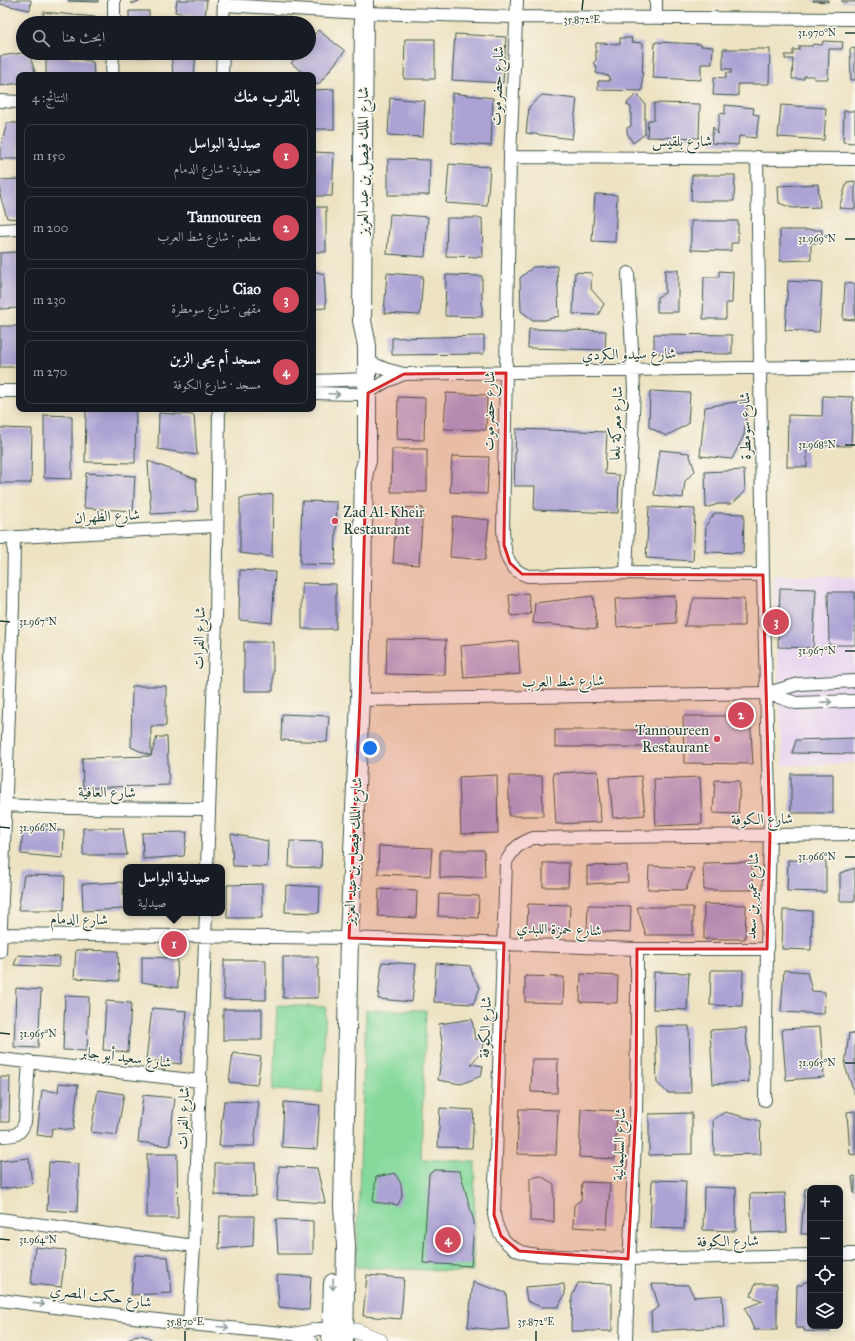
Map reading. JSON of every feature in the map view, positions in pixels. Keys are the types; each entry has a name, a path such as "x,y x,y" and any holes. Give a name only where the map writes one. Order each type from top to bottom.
{"main road":[{"name":"شارع الملك فيصل بن عبد العزيز","path":"338,1335 335,1245 343,1206 349,938 360,700 364,471 359,462 362,386 360,333 362,321 364,7"},
{"name":"شارع الملك فيصل بن عبد العزيز","path":"362,321 367,346 367,361 362,386"}],"street":[{"path":"114,0 114,16"},
{"name":"شارع حضرموت","path":"517,0 510,157 503,529 506,555 510,563 518,571 528,576 626,574 763,575"},
{"path":"656,0 656,17"},
{"path":"224,16 224,3 364,7 516,17 855,19"},
{"path":"112,72 113,60"},
{"path":"222,72 223,60"},
{"path":"0,101 16,102"},
{"name":"شارع بلقيس","path":"510,157 757,157 855,159"},
{"name":"شارع سومطرة","path":"757,157 763,575 767,693"},
{"path":"0,230 16,229"},
{"name":"شارع معركة بلعا","path":"626,574 634,370 628,273"},
{"name":"شارع سيدو الكردي","path":"367,361 384,369 404,374 760,369 855,366"},
{"name":"شارع سيدو الكردي","path":"362,386 385,382 404,374"},
{"path":"316,380 362,386"},
{"path":"316,393 362,386"},
{"path":"0,391 16,391"},
{"name":"شارع الفرات","path":"207,864 216,619 219,412"},
{"name":"شارع الظهران","path":"0,538 217,526"},
{"path":"0,952 13,606 14,538"},
{"name":"شارع شط العرب","path":"360,700 767,693 799,684 855,681"},
{"name":"شارع شط العرب","path":"767,693 796,703 855,701"},
{"name":"شارع عمير بن سعد","path":"765,1100 770,835 767,693"},
{"name":"شارع العافية","path":"5,805 68,808 208,809"},
{"name":"شارع الكوفة","path":"807,1255 628,1259 528,1254 510,1246 501,1236 497,1228 494,1215 506,862 519,844 533,838 855,834"},
{"name":"شارع الفرات","path":"189,1324 194,1246 206,916"},
{"name":"شارع الدمام","path":"1,934 349,938"},
{"name":"شارع حمزة اللبدي","path":"349,938 637,949 767,949"},
{"name":"شارع السليمانية","path":"626,1341 628,1259 632,1216 636,1109 637,949"},
{"name":"شارع سعيد أبو جابر","path":"0,1059 200,1082"},
{"path":"0,1136 12,1136 22,1130 26,1122 30,1062"},
{"path":"0,1219 194,1246"},
{"path":"843,1254 855,1254"},
{"name":"شارع حكمت المصري","path":"0,1300 189,1324 293,1334 311,1341"},
{"name":"شارع حكمت المصري","path":"293,1334 318,1329 338,1335"},
{"path":"338,1335 357,1331 380,1341"}],"highlighted area":[{"path":"506,373 504,545 510,563 522,574 763,575 770,835 767,949 637,949 636,1109 628,1259 519,1251 501,1236 494,1215 504,943 349,938 360,700 368,393 404,374"}],"shaded area":[{"path":"773,575 855,577 855,763 783,766"}],"green space":[{"path":"277,1005 326,1007 322,1092 273,1090"},
{"path":"366,1010 426,1010 421,1159 475,1162 473,1272 356,1267"}],"building":[{"path":"0,0 31,0 30,10 0,4"},
{"path":"98,0 98,2 68,1"},
{"path":"132,0 141,0 132,4"},
{"path":"177,0 207,0 205,16 175,12"},
{"path":"828,0 828,2 813,1"},
{"path":"842,0 855,0 855,2 842,2"},
{"path":"129,11 149,11 149,16 129,16"},
{"path":"43,12 85,16 44,16"},
{"path":"318,30 345,51 318,85 316,83 316,72 302,72 291,63 294,60 316,60 316,32"},
{"path":"455,34 506,37 503,83 452,80"},
{"path":"620,38 632,38 631,42 643,43 642,91 598,90 598,81 610,81 609,76 596,73 597,67 593,63 596,60 596,43 620,44"},
{"path":"405,39 435,39 435,79 404,79"},
{"path":"823,41 843,42 842,49 829,49 828,79 814,79 814,76 804,76 804,79 792,79 793,59 785,59 785,55 793,55 793,50 799,50 799,46 812,46 813,44 822,45"},
{"path":"655,42 701,44 701,46 713,47 712,64 701,64 701,80 653,78"},
{"path":"855,48 855,80 851,80 850,49"},
{"path":"723,49 770,49 769,84 738,84 738,96 713,95 714,77 726,78 726,73 731,73 731,69 723,69"},
{"path":"16,54 16,60 31,60 35,72 16,72 16,83 0,86 0,56"},
{"path":"46,60 84,60 93,62 94,72 46,72"},
{"path":"172,60 195,60 194,72 173,72"},
{"path":"334,89 334,129 316,129 316,90"},
{"path":"452,93 493,98 491,146 452,143"},
{"path":"637,94 645,104 645,134 633,143 627,133 627,128 631,126 631,107 627,105 628,102"},
{"path":"542,95 577,99 572,139 526,133 529,107"},
{"path":"390,98 425,101 423,137 388,135"},
{"path":"654,103 700,104 699,138 647,137 648,120 654,120"},
{"path":"725,105 754,108 753,114 759,115 756,138 739,136 738,145 711,143 713,127 717,134 720,113 725,114"},
{"path":"781,105 826,108 824,140 778,137"},
{"path":"844,111 855,111 855,143 843,142"},
{"path":"7,123 16,123 16,159 0,159 0,150"},
{"path":"316,152 334,153 332,196 316,196"},
{"path":"388,159 430,160 429,195 388,195"},
{"path":"449,164 490,167 487,206 446,203"},
{"path":"692,175 735,175 734,201 691,201"},
{"path":"16,179 16,219 7,218 0,195 0,180"},
{"path":"855,181 855,209 839,208 847,182"},
{"path":"818,184 820,207 792,208 779,203 778,186"},
{"path":"595,194 617,195 615,242 592,241"},
{"path":"316,207 326,207 326,252 316,252"},
{"path":"390,214 428,217 425,257 387,254"},
{"path":"447,218 482,218 483,257 446,256"},
{"path":"691,221 738,221 738,243 731,243 731,251 691,250"},
{"path":"780,230 822,230 822,243 811,243 811,260 780,261"},
{"path":"16,252 16,308 0,309 0,253"},
{"path":"557,266 559,316 545,320 533,320 521,311 520,278 533,267"},
{"path":"665,270 678,270 678,312 657,312 657,297 665,293"},
{"path":"719,271 733,272 732,303 726,303 726,319 703,319 704,277 719,277"},
{"path":"316,272 324,274 326,308 316,309"},
{"path":"575,272 592,273 591,289 604,304 598,315 573,314"},
{"path":"387,273 423,276 420,315 384,313"},
{"path":"446,275 482,276 482,317 445,316"},
{"path":"788,281 822,283 819,332 785,330"},
{"path":"845,283 855,284 855,320 843,319"},
{"path":"0,326 16,326 16,367 0,367"},
{"path":"529,329 606,331 605,350 528,348"},
{"path":"654,334 732,335 732,354 654,353"},
{"path":"484,336 484,354 392,355 392,338"},
{"path":"650,391 690,393 688,424 666,436 649,427"},
{"path":"446,393 487,395 486,430 444,429"},
{"path":"823,396 853,397 851,446 807,445 807,467 787,467 788,415 822,416"},
{"path":"398,397 425,398 424,440 397,439"},
{"path":"748,400 744,435 732,459 700,456 705,407"},
{"path":"86,412 136,412 135,463 85,462"},
{"path":"159,413 194,415 197,455 158,449"},
{"path":"44,415 72,416 72,479 44,478"},
{"path":"0,428 32,429 31,483 0,483"},
{"path":"516,429 607,432 605,474 619,475 618,513 534,510 535,486 514,486"},
{"path":"392,449 427,449 427,492 391,492"},
{"path":"660,450 689,453 695,471 685,481 683,498 654,495"},
{"path":"452,456 489,457 487,494 450,492"},
{"path":"148,461 196,479 198,511 151,514"},
{"path":"744,470 745,492 732,504 718,504 706,508 705,472"},
{"path":"86,473 135,476 133,511 84,508"},
{"path":"273,494 272,557 240,553 240,498"},
{"path":"302,501 337,502 335,565 300,564"},
{"path":"397,507 423,508 419,565 393,563"},
{"path":"649,507 695,509 693,561 646,558"},
{"path":"715,513 744,514 743,553 705,552 706,525"},
{"path":"453,516 489,520 485,560 450,557"},
{"path":"240,570 275,572 272,623 239,620"},
{"path":"302,583 336,584 336,629 302,629"},
{"path":"780,588 816,589 813,648 778,647"},
{"path":"828,592 855,592 855,645 829,645"},
{"path":"528,593 531,614 511,616 509,595"},
{"path":"593,596 597,629 533,623 535,603"},
{"path":"675,596 676,623 617,627 615,599"},
{"path":"694,598 744,599 744,626 684,626"},
{"path":"387,639 446,640 445,675 386,674"},
{"path":"518,641 520,674 464,678 461,646"},
{"path":"244,642 273,642 273,691 244,691"},
{"path":"132,686 166,686 166,726 151,726 151,756 131,747"},
{"path":"282,714 329,716 327,742 281,740"},
{"name":"Tannoureen Restaurant","path":"683,716 750,716 753,764 684,763"},
{"path":"555,730 668,730 668,747 555,747"},
{"path":"157,737 167,737 169,785 83,788 82,758 151,756"},
{"path":"855,738 855,754 792,753 796,740"},
{"path":"598,771 601,822 556,824 553,773"},
{"path":"791,774 833,774 833,813 791,813"},
{"path":"497,775 498,833 461,834 459,777"},
{"path":"509,776 542,776 543,816 509,816"},
{"path":"641,776 645,815 613,818 609,778"},
{"path":"700,777 702,824 656,826 654,779"},
{"path":"715,780 740,781 738,814 713,813"},
{"path":"23,828 64,831 63,858 21,854"},
{"path":"83,828 123,828 127,855 83,855"},
{"path":"187,832 184,856 143,859 142,833"},
{"path":"231,834 268,841 267,867 233,866"},
{"path":"290,841 322,842 321,868 289,867"},
{"path":"379,846 432,848 430,876 378,874"},
{"path":"440,850 484,850 485,877 440,878"},
{"path":"788,860 826,861 826,892 787,891"},
{"path":"752,862 752,890 704,890 703,863"},
{"path":"543,863 569,863 568,887 543,887"},
{"path":"627,865 628,882 587,884 587,866"},
{"path":"649,866 694,868 686,890 648,889"},
{"path":"855,868 855,901 840,901 840,873"},
{"path":"24,875 65,876 64,910 18,910"},
{"path":"123,882 123,909 83,911 82,884"},
{"path":"262,884 262,918 227,918 227,885"},
{"path":"286,885 320,887 319,913 285,912"},
{"path":"379,889 417,891 416,918 378,916"},
{"path":"439,894 479,896 478,918 438,916"},
{"path":"528,904 570,905 569,931 527,930"},
{"path":"704,904 746,905 745,939 704,939"},
{"path":"588,905 631,906 630,933 587,931"},
{"path":"637,907 693,907 693,935 646,935"},
{"path":"783,910 812,911 811,950 782,949"},
{"path":"76,950 118,951 119,981 74,978"},
{"path":"18,955 60,957 59,967 14,965"},
{"path":"142,957 177,958 178,988 142,982"},
{"path":"283,957 318,957 318,998 283,998"},
{"path":"224,960 266,960 266,1000 224,999"},
{"path":"382,962 416,964 412,1002 378,999"},
{"path":"436,963 470,966 473,976 480,988 473,1004 434,1002"},
{"path":"711,970 743,970 742,1006 710,1005"},
{"path":"784,970 807,972 812,991 825,992 824,1014 781,1012"},
{"path":"654,972 689,973 687,1010 653,1009"},
{"path":"581,974 618,976 617,1003 580,1002"},
{"path":"525,976 564,977 563,1003 525,1002"},
{"path":"16,988 41,990 38,1048 14,1047"},
{"path":"65,996 89,997 87,1051 63,1050"},
{"path":"106,1001 131,1003 128,1052 103,1050"},
{"path":"152,1008 187,1011 181,1064 146,1060"},
{"path":"223,1009 262,1009 262,1040 223,1040"},
{"path":"472,1019 475,1039 486,1040 479,1055 471,1064 483,1066 481,1076 461,1084 438,1080 443,1048 439,1024"},
{"path":"655,1026 689,1026 691,1093 668,1093 657,1083"},
{"path":"820,1027 824,1077 786,1080 782,1029"},
{"path":"746,1028 749,1082 713,1084 710,1030"},
{"path":"849,1033 855,1034 855,1095 845,1066"},
{"path":"233,1053 261,1057 257,1085 229,1082"},
{"path":"532,1059 558,1059 557,1093 531,1092"},
{"path":"0,1077 10,1077 9,1122 0,1122"},
{"path":"59,1083 78,1085 73,1130 52,1128 51,1137 37,1135 42,1090 58,1092"},
{"path":"98,1090 124,1094 117,1135 91,1132"},
{"path":"143,1095 175,1098 169,1146 138,1142"},
{"path":"224,1101 259,1102 254,1146 219,1146"},
{"path":"284,1102 320,1105 317,1149 282,1147"},
{"path":"440,1108 474,1110 472,1148 438,1147"},
{"path":"519,1109 558,1110 556,1155 517,1154"},
{"path":"581,1109 617,1111 615,1159 579,1157"},
{"path":"855,1111 855,1155 850,1154 847,1112"},
{"path":"725,1112 760,1121 761,1154 714,1155 713,1120"},
{"path":"692,1113 692,1154 649,1155 649,1114"},
{"path":"147,1154 177,1154 178,1218 147,1218"},
{"path":"29,1158 32,1185 0,1189 0,1161"},
{"path":"49,1162 79,1164 77,1212 47,1210"},
{"path":"215,1163 255,1163 256,1196 215,1195"},
{"path":"279,1166 317,1168 325,1203 277,1200"},
{"path":"435,1170 460,1171 474,1222 471,1266 423,1263 429,1174"},
{"path":"395,1173 401,1184 402,1196 398,1205 373,1202 376,1177"},
{"path":"541,1176 554,1184 554,1222 530,1221 530,1178"},
{"path":"855,1176 855,1194 854,1194 852,1177"},
{"path":"652,1180 686,1181 684,1229 650,1228"},
{"path":"582,1182 610,1183 607,1229 573,1227 574,1205 581,1200"},
{"path":"704,1187 736,1188 736,1231 703,1230"},
{"path":"805,1189 807,1189 807,1234 801,1234"},
{"path":"785,1193 787,1232 752,1233 750,1194"},
{"path":"220,1216 254,1216 253,1246 219,1249"},
{"path":"276,1219 313,1221 313,1254 278,1254"},
{"path":"35,1247 66,1250 61,1287 31,1284"},
{"path":"135,1255 168,1257 172,1293 131,1295"},
{"path":"277,1275 311,1277 309,1310 279,1307"},
{"path":"367,1275 404,1278 401,1319 363,1316"},
{"path":"473,1282 506,1293 509,1329 494,1330 468,1327"},
{"path":"804,1282 807,1282 807,1329 830,1329 830,1332 804,1331 804,1328 796,1328 797,1285 802,1285"},
{"path":"578,1283 612,1284 612,1331 571,1331 572,1296"},
{"path":"564,1284 565,1294 558,1307 541,1307 527,1301 525,1287"},
{"path":"652,1284 688,1285 694,1297 722,1295 724,1327 652,1331 651,1312 659,1307"},
{"path":"755,1284 777,1284 777,1330 754,1330 745,1308 763,1301 751,1296"},
{"path":"140,1335 155,1341 126,1341 134,1336"}],"place":[{"name":"Zad Al-Kheir Restaurant","path":"335,521"},
{"name":"Ciao","path":"776,622"},
{"name":"Tannoureen","path":"741,715"},
{"name":"Tannoureen Restaurant","path":"717,739"},
{"name":"صيدلية البواسل","path":"174,944"},
{"name":"مسجد أم يحى الزبن","path":"448,1240"}]}
